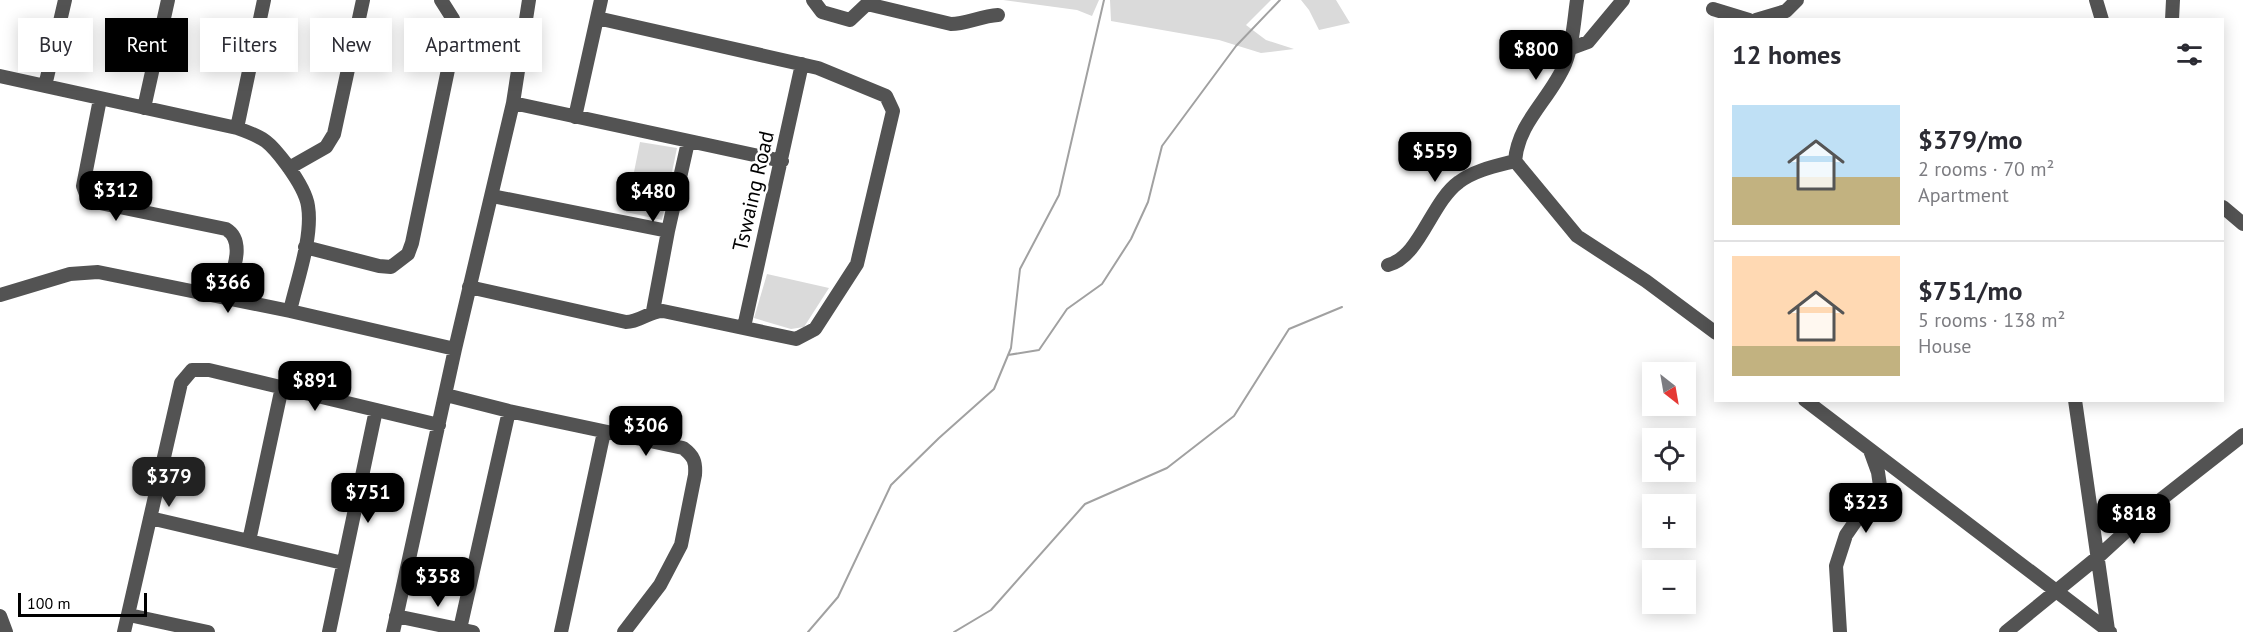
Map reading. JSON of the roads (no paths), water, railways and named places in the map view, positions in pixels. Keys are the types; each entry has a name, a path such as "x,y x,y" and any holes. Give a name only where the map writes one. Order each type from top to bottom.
{"street":[{"path":"45,86 65,0"},
{"path":"144,108 168,0"},
{"path":"237,128 264,0"},
{"path":"289,168 326,147 334,134 363,0"},
{"path":"305,247 391,267 408,254 456,32 453,19 441,0"},
{"path":"393,632 469,287 513,103 529,0"},
{"path":"575,117 601,0"},
{"path":"813,0 822,12 850,20 867,4 951,24 998,15"},
{"path":"1515,161 1518,145 1526,126 1565,64 1577,0"},
{"path":"1569,49 1588,42 1623,0"},
{"path":"1767,18 1784,15 1797,0"},
{"path":"2096,0 2101,18"},
{"path":"2172,18 2173,0"},
{"path":"1708,4 1721,18"},
{"path":"1708,4 1744,18"},
{"path":"469,287 626,322 637,321 653,311 663,311 796,339 815,329 861,255 893,117 893,111 886,96 802,64 597,18"},
{"name":"Tswaing Road","path":"744,327 802,64"},
{"path":"0,76 237,128 266,139 289,168 306,196 309,207 309,227 290,311"},
{"path":"100,99 83,186 86,194 95,202 226,229 233,233 238,247 225,298"},
{"path":"513,103 782,161"},
{"path":"653,311 688,142"},
{"path":"1388,265 1405,256 1440,201 1458,182 1475,172 1515,161"},
{"path":"1515,161 1577,236 1646,280 1714,331"},
{"path":"492,196 668,231"},
{"path":"2224,208 2243,224"},
{"path":"0,295 69,274 90,272 290,311 455,349"},
{"path":"124,632 181,383 192,370 209,370 439,424"},
{"path":"249,541 282,387"},
{"path":"446,395 509,411 683,448 691,454 696,465 681,544 660,585 624,632"},
{"path":"1807,402 2109,631"},
{"path":"2075,402 2109,631"},
{"path":"328,632 376,410"},
{"path":"396,616 467,631 509,411"},
{"path":"561,632 604,432"},
{"path":"2006,632 2098,557 2159,501 2243,435"},
{"path":"1839,632 1836,566 1846,535 1880,486 1878,472 1870,450"},
{"path":"150,518 343,563"},
{"path":"129,615 208,632"},
{"path":"0,616 6,632"}],"waterway":[{"path":"808,632 838,597 891,485 994,389 1011,348 1020,269 1059,195 1104,0"},
{"path":"1008,355 1039,350 1067,309 1102,284 1131,239 1148,202 1162,146 1236,46 1280,0"},
{"path":"954,632 991,610 1085,504 1167,468 1234,416 1289,329 1342,307"}]}
